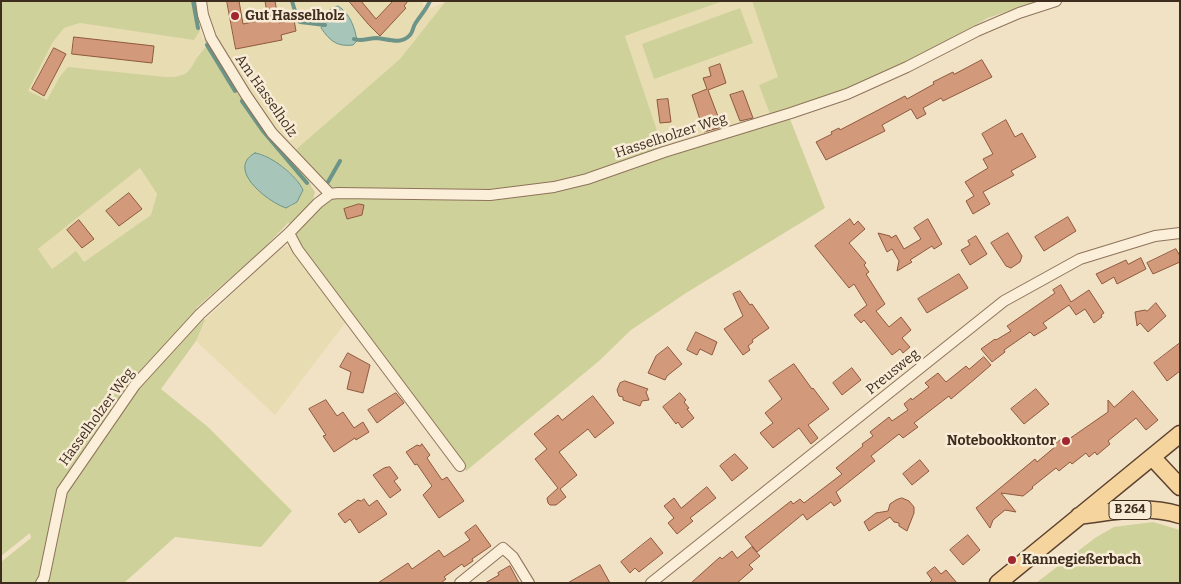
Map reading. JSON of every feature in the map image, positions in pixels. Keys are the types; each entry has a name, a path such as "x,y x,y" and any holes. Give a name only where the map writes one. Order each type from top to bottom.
{"main road":[{"name":"B 264","path":"998,583 1180,434"},
{"path":"1152,458 1180,487"},
{"name":"B 264","path":"1080,516 1149,509 1180,515"}],"street":[{"name":"Am Hasselholz","path":"201,1 203,15 211,38 246,95 272,133 330,194"},
{"name":"Hasselholzer Weg","path":"41,583 44,578 62,491 135,385 195,320 289,233 318,203 330,194 490,195 554,187 587,179 847,94 907,67 977,31 1019,13 1056,1"},
{"path":"289,233 298,250 460,466"},
{"name":"Preusweg","path":"651,583 1004,301 1080,259 1155,236 1180,233"},
{"path":"460,583 503,548 513,557 529,583"}],"shaded area":[{"path":"207,1 423,1 423,5 428,9 446,2 400,59 293,152 272,126 216,37 209,16"},
{"path":"723,1 752,1 779,77 760,85 770,114 663,148 625,36"},
{"path":"338,6 349,17 353,26 357,41 353,45 343,45 334,42 321,28 328,11"},
{"path":"80,23 196,38 200,31 206,47 199,53 193,67 180,77 59,78 47,101 28,91 52,43 64,28"},
{"path":"255,153 276,162 300,184 303,190 297,202 286,208 278,205 252,184 245,168 247,160"},
{"path":"140,168 157,194 151,215 83,263 76,251 52,269 38,249"},
{"path":"290,246 346,322 275,415 196,341 205,320 281,247"}],"green space":[{"path":"1,1 196,1 200,31 194,40 80,23 64,28 52,43 28,91 47,100 59,78 68,67 165,77 182,75 191,68 206,47 204,39 206,38 309,180 315,192 312,203 292,224 288,223 261,251 196,308 205,320 196,341 161,389 208,427 292,511 261,547 175,537 124,583 45,583 41,573 36,583 1,583 1,562 31,538 30,533 1,556","holes":["260,153 285,168 297,180 293,205 290,207 259,190","140,168 157,194 151,215 84,262 76,251 52,269 38,249"]},
{"path":"446,1 723,1 625,36 663,148 584,175 536,187 499,192 330,188 293,152 400,59"},
{"path":"752,1 1037,1 988,18 901,66 849,88 770,114 759,85 778,77"},
{"path":"740,8 753,43 654,79 642,44"},
{"path":"790,119 825,208 686,293 631,330 599,361 466,471 297,244 295,235 322,206 334,198 506,199 536,194 589,182 665,156"},
{"path":"1153,522 1180,530 1180,583 1036,583 1095,538 1114,527"}],"building":[{"path":"227,1 239,1 243,24 268,19 265,1 275,1 279,23 294,20 296,31 281,35 282,40 236,49"},
{"path":"349,1 361,1 376,19 393,1 408,1 404,6 406,8 380,36"},
{"path":"74,37 154,46 152,63 72,54"},
{"path":"54,48 66,54 44,96 32,89"},
{"path":"982,60 992,77 943,101 941,98 923,108 926,114 917,119 911,109 882,125 885,131 826,160 816,142 832,134 831,132 839,128 840,130 905,96 907,99 934,84 933,82"},
{"path":"720,64 726,83 708,90 722,127 704,132 692,95 707,89 703,78 711,76 709,68"},
{"path":"743,91 753,118 740,121 730,95"},
{"path":"668,99 671,122 660,123 657,100"},
{"path":"1006,120 1015,137 1022,133 1036,157 1011,171 1014,175 983,192 990,204 973,214 966,201 974,196 965,182 988,168 983,159 993,154 982,134"},
{"path":"129,193 142,209 119,226 106,211"},
{"path":"359,204 364,205 362,215 347,219 344,209"},
{"path":"1068,217 1076,231 1044,251 1035,237"},
{"path":"850,219 854,225 858,221 865,229 849,243 866,263 864,265 869,272 866,274 885,304 876,311 889,327 901,317 911,330 902,338 910,347 903,353 900,349 892,355 864,320 861,323 854,315 867,305 854,284 849,288 815,246"},
{"path":"928,219 942,244 934,249 932,246 897,271 899,261 892,249 887,252 878,233 890,236 891,238 896,235 904,249 921,239 914,228"},
{"path":"79,220 94,239 82,248 67,230"},
{"path":"1008,233 1022,256 1020,262 1011,268 1006,266 991,243"},
{"path":"976,236 987,254 970,265 961,250 970,245 968,241"},
{"path":"1176,249 1180,256 1180,262 1153,274 1147,263"},
{"path":"1141,258 1146,269 1117,284 1114,277 1102,284 1096,274 1126,260 1128,264"},
{"path":"959,274 968,288 927,313 918,299"},
{"path":"1061,285 1071,302 1089,290 1104,313 1101,315 1102,317 1094,323 1085,309 1076,315 1069,305 1043,323 1047,328 1034,336 1030,332 1004,350 1005,352 992,362 981,349 1011,331 1007,326 1055,293 1053,290"},
{"path":"740,291 769,328 752,340 753,342 748,346 750,350 743,355 724,329 743,316 733,294"},
{"path":"1156,303 1166,316 1148,332 1140,323 1137,326 1135,312 1147,311"},
{"path":"696,332 717,342 712,355 700,349 697,355 687,350"},
{"path":"1180,343 1180,371 1167,381 1154,363"},
{"path":"668,347 682,364 667,376 665,380 648,373 656,356"},
{"path":"348,353 370,365 363,393 347,389 351,372 340,367"},
{"path":"984,357 991,365 951,399 949,396 914,423 918,427 903,438 899,434 871,456 875,461 836,492 841,501 834,506 831,502 807,520 803,514 757,552 745,537 791,501 793,504 800,499 804,503 842,474 836,468 873,436 870,432 889,417 892,421 908,410 904,404 929,387 925,383 938,373 946,382 966,366 969,369"},
{"path":"794,364 829,409 808,425 818,438 811,444 799,428 773,448 760,433 773,423 765,413 782,399 769,381"},
{"path":"852,368 861,380 842,395 833,383"},
{"path":"625,381 648,389 646,392 649,400 642,401 640,406 623,400 623,397 619,396 617,390 620,383"},
{"path":"1036,389 1049,404 1024,424 1011,409"},
{"path":"1133,391 1158,420 1146,430 1136,418 1108,441 1110,444 1097,455 1095,452 1089,457 1086,453 1059,471 1056,468 1023,496 1001,493 1016,512 1005,510 993,520 990,528 976,508 1035,459 1037,462 1066,435 1069,439 1108,412 1108,400 1114,407"},
{"path":"396,393 404,403 377,423 368,410"},
{"path":"680,393 686,400 684,402 689,408 687,409 694,418 682,428 678,422 676,424 663,407"},
{"path":"593,396 614,423 595,438 588,429 559,452 577,475 560,489 566,497 556,505 550,505 547,498 558,488 535,459 547,449 534,434 558,415 562,420"},
{"path":"326,400 337,416 343,412 354,428 363,422 369,432 356,440 355,438 334,452 323,436 326,435 309,409"},
{"path":"422,444 430,455 427,458 442,480 447,477 464,501 439,518 423,495 432,486 406,452"},
{"path":"735,454 748,468 732,481 720,466"},
{"path":"920,460 929,471 912,485 903,474"},
{"path":"390,467 398,478 394,481 401,490 390,498 373,475 384,468"},
{"path":"707,487 716,498 690,518 693,521 677,534 668,523 674,518 664,506 674,498 681,508"},
{"path":"902,498 909,501 914,507 914,513 907,531 890,517 869,531 864,522 876,513 888,511 890,504"},
{"path":"364,499 369,506 377,500 387,514 359,533 350,519 345,523 338,514 358,500"},
{"path":"476,525 491,546 464,567 462,564 444,577 446,579 441,583 378,583 408,563 412,569 439,550 444,557 470,540 465,533"},
{"path":"968,535 980,550 963,565 950,550"},
{"path":"651,538 663,553 639,572 635,568 630,573 621,562"},
{"path":"752,547 760,556 749,565 753,569 737,583 691,583 720,557 722,559 732,551 737,558"},
{"path":"600,565 610,583 568,583"},
{"path":"510,566 519,583 485,583 499,575 498,573"},
{"path":"935,567 941,574 946,570 957,583 929,583 932,580 927,573"}],"waterway":[{"path":"193,1 198,28"},
{"path":"292,1 300,22 325,25"},
{"path":"354,39 403,40 411,34 415,24 430,1"},
{"path":"207,45 235,91"},
{"path":"242,101 263,131 307,183"},
{"path":"328,182 340,161"}],"place":[{"name":"Gut Hasselholz","path":"235,16"},
{"name":"Notebookkontor","path":"1066,441"},
{"name":"Kannegießerbach","path":"1012,560"}]}
